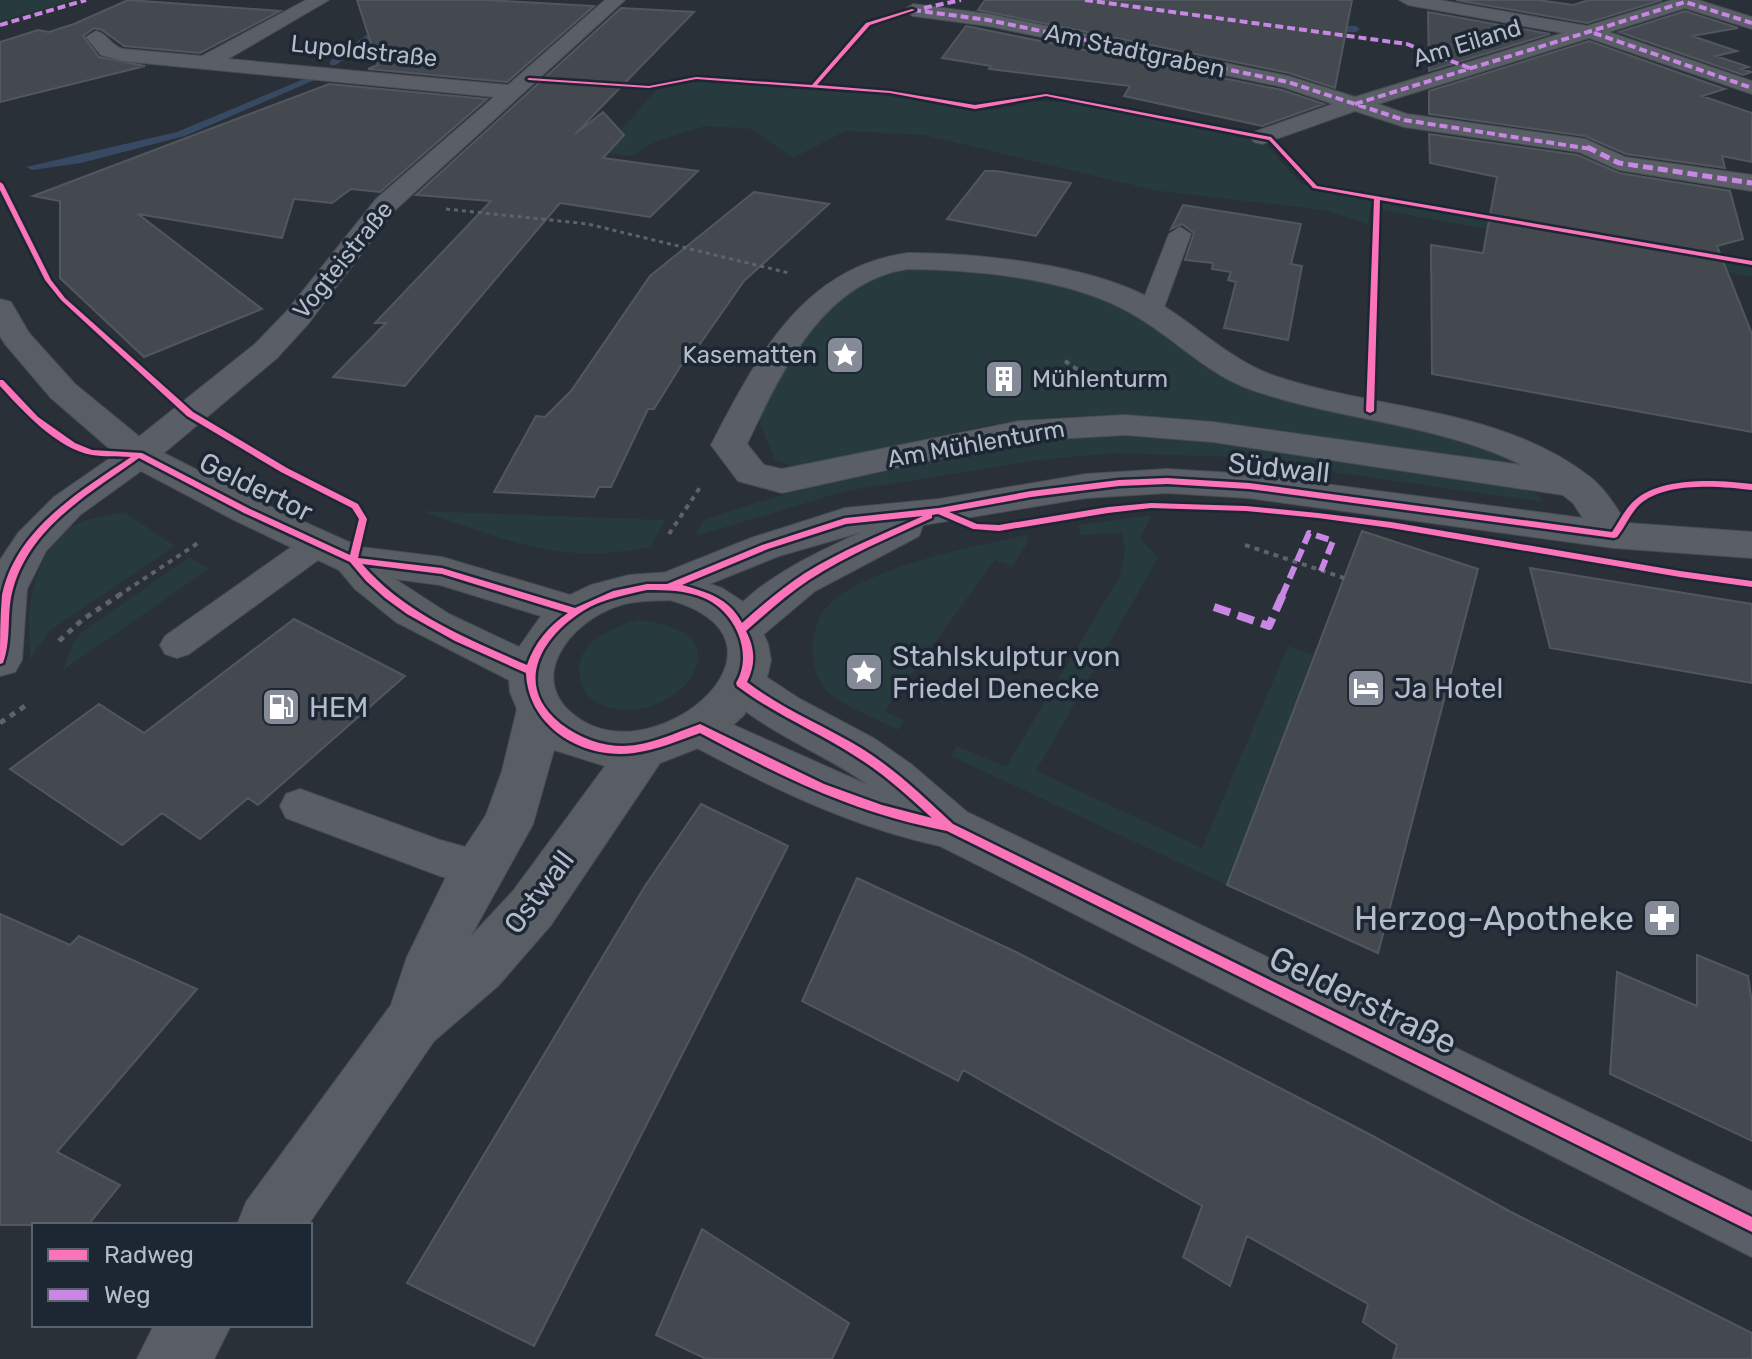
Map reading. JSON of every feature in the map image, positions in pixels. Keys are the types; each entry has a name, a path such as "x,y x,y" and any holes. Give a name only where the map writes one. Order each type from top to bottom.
{"main road":[{"name":"Geldertor","path":"0,308 16,337 63,391 139,455 335,552 442,571 574,611"},
{"name":"Geldertor","path":"335,552 369,582 535,690"},
{"path":"670,586 714,600 726,607 743,628 749,653 748,674 727,705 700,728 664,743 621,750 589,744 559,731 535,690 536,650 550,631 574,611 604,595 638,587 670,586"},
{"name":"Ostwall","path":"414,1021 434,957 479,868 508,824 526,771 535,690"},
{"name":"Ostwall","path":"270,1223 414,1021 479,967 532,908 646,746"},
{"path":"172,1359 196,1327"}],"street":[{"name":"Lupoldstraße","path":"209,61 320,0"},
{"name":"Vogteistraße","path":"0,660 7,589 25,553 67,506 139,455 266,351 297,318 385,205 616,0"},
{"name":"Am Eiland","path":"1408,0 1594,33 1752,88"},
{"name":"Am Eiland","path":"1355,104 1594,33 1685,2 1752,23"},
{"name":"Am Stadtgraben","path":"913,10 988,20 1288,82 1404,120 1585,146 1619,163 1752,183"},
{"name":"Lupoldstraße","path":"96,37 108,51 122,55 514,92"},
{"path":"1262,137 1355,104"},
{"name":"Am Mühlenturm","path":"1577,485 1213,432 1125,425 1019,431 782,481 751,473 729,445 788,339 842,286 884,264 935,259 1042,276 1107,291 1133,302 1220,363 1258,382 1299,395 1484,436 1533,455 1577,485 1602,511 1614,535"},
{"name":"Südwall","path":"670,586 812,529 868,517 939,511 1086,486 1167,481 1249,486 1614,535 1752,545"},
{"name":"Südwall","path":"743,628 771,600 803,576 939,511"},
{"name":"Gelderstraße","path":"741,683 767,705 859,753 911,791 949,827"},
{"name":"Gelderstraße","path":"700,728 843,798 896,817 949,827 1752,1225"}],"lane":[{"path":"1150,313 1180,234"},
{"path":"177,645 335,552"},
{"path":"300,806 440,858 479,868"}],"path":[{"path":"385,205 588,224 842,286"},
{"path":"55,649 61,638 82,620 247,511"},
{"path":"1245,545 1344,578"},
{"path":"0,723 29,702"}],"green space":[{"path":"0,0 75,0 0,21"},
{"path":"697,81 884,95 970,110 994,110 1032,102 1074,102 1263,141 1302,185 1323,184 1752,259 1752,277 1370,208 1368,224 1324,210 1158,191 924,135 846,131 793,158 752,129 706,126 658,140 631,156 602,152 656,90"},
{"path":"948,267 1031,279 1106,299 1143,318 1183,348 1380,421 1452,437 1516,460 1502,465 1184,420 1121,415 1056,417 994,424 817,464 793,466 775,460 757,416 813,328 850,292 873,279 905,269"},
{"path":"1080,433 1194,440 1308,454 1535,492 1543,502 1228,457 1115,453 1039,460 846,491 696,536 703,520 795,491 937,457"},
{"path":"420,511 666,520 650,547 587,553 532,547"},
{"path":"124,512 175,546 49,631 29,661 32,593 40,568 53,545 76,525"},
{"path":"1152,515 1140,538 1158,558 1036,771 1202,848 1288,646 1313,655 1227,885 951,756 957,746 1006,767 1120,576 1125,548 1121,533 1081,535 1077,525"},
{"path":"1026,535 1028,542 1013,566 995,560 885,711 904,721 898,730 844,703 824,688 814,665 814,633 823,612 839,597 888,571 947,553"},
{"path":"190,557 209,569 63,670 73,642 82,632"},
{"path":"638,620 663,624 686,635 694,642 698,652 697,663 683,687 660,703 632,710 604,706 590,697 581,685 579,666 582,656 605,633"}],"building":[{"path":"128,0 280,11 200,53 124,46 102,30 94,28 83,36 99,57 145,66 0,102 0,42 38,30 49,32 74,24"},
{"path":"357,0 485,0 594,6 507,82 368,69 378,65"},
{"path":"985,0 1352,0 1335,88 1289,73 978,10"},
{"path":"1456,0 1538,0 1573,5 1589,0 1662,0 1587,23"},
{"path":"621,8 694,12 575,134 603,112 624,135 603,158 698,171 650,217 560,203 405,386 333,377 386,323 375,323 491,201 416,195"},
{"path":"1685,11 1738,28 1692,36 1737,51 1716,56 1749,67 1741,69 1752,72 1743,75 1619,32"},
{"path":"1428,12 1550,34 1429,71"},
{"path":"966,26 1282,90 1324,104 1262,126 1124,96 1130,86 989,69 991,66 942,58"},
{"path":"1589,41 1725,89 1702,96 1752,113 1752,162 1722,156 1725,168 1626,154 1585,136 1429,114 1429,91"},
{"path":"329,84 487,99 380,192 351,189 332,203 294,199 282,238 138,214 262,309 144,357 60,278 60,201 33,196"},
{"path":"1429,134 1578,155 1619,173 1730,191 1743,239 1717,246 1752,334 1752,432 1432,374 1431,245 1483,253 1497,177 1430,163"},
{"path":"985,171 1071,183 1036,236 947,219"},
{"path":"754,192 829,204 744,281 700,344 695,343 654,409 648,409 611,487 599,487 594,497 494,492 536,416 545,417 571,391 650,276"},
{"path":"1183,205 1301,224 1291,264 1302,266 1288,340 1224,328 1236,282 1228,280 1231,272 1212,269 1213,263 1185,260 1194,233 1182,224 1171,229"},
{"path":"1362,531 1478,569 1378,953 1227,885"},
{"path":"1530,568 1752,604 1752,683 1550,648"},
{"path":"294,619 405,676 258,805 248,798 200,839 162,813 122,845 10,769 99,704 144,733"},
{"path":"701,804 788,846 534,1346 407,1283 645,886"},
{"path":"857,878 1016,952 1369,1134 1511,1212 1752,1333 1752,1359 1393,1359 1397,1345 1363,1322 1368,1304 1247,1236 1230,1286 1183,1257 1202,1206 963,1070 958,1081 802,1001"},
{"path":"0,914 70,945 79,936 197,989 57,1152 120,1185 90,1223 0,1225"},
{"path":"1697,955 1748,976 1752,1003 1752,1141 1610,1074 1617,972 1697,1006"},
{"path":"702,1229 849,1323 832,1359 706,1359 656,1335"}],"waterway":[{"path":"333,63 421,0"},
{"path":"1320,29 1356,29"},
{"path":"32,167 81,160 181,134 314,78"}],"marked path":[{"path":"0,25 86,0"},
{"path":"924,8 961,0"},
{"path":"1085,0 1407,44 1472,69"},
{"path":"1355,104 1685,2 1752,23"},
{"path":"913,10 988,20 1288,82 1404,120 1585,146 1619,163 1752,183"},
{"path":"1594,33 1752,88"},
{"path":"1214,607 1269,626 1309,533 1333,541 1321,571"}],"cycle path":[{"path":"814,86 868,24 913,10"},
{"path":"529,79 649,87 696,78 890,92 975,107 1046,95 1271,139 1315,187 1752,263"},
{"path":"0,184 48,280 63,299 190,414 284,470 355,506 363,519 353,560"},
{"path":"1370,411 1377,198"},
{"path":"0,382 35,419 72,445 91,452 139,455 247,511 353,560 442,571 574,611"},
{"path":"0,660 7,592 14,569 26,548 60,512 139,455"},
{"path":"670,586 765,547 845,521 939,511 1031,494 1119,483 1167,481 1249,486 1614,535 1636,503 1664,489 1694,484 1752,487"},
{"path":"939,511 976,527 999,528 1151,505 1246,508 1391,525 1752,584"},
{"path":"743,628 808,576 853,551 929,516"},
{"path":"353,560 369,579 410,611 530,671"},
{"path":"949,827 870,760 769,703 741,683 748,664 747,643 733,614 710,596 680,587 647,587 613,594 582,607 555,626 537,650 530,670 531,689 539,706 567,734 585,743 604,749 643,748 700,728 791,774 850,799 949,827 1752,1225"}],"place":[{"name":"Kasematten","path":"845,355"},
{"name":"Mühlenturm","path":"1004,379"},
{"name":"Stahlskulptur von Friedel Denecke","path":"864,672"},
{"name":"Ja Hotel","path":"1366,688"},
{"name":"HEM","path":"281,707"},
{"name":"Herzog-Apotheke","path":"1662,918"}]}
